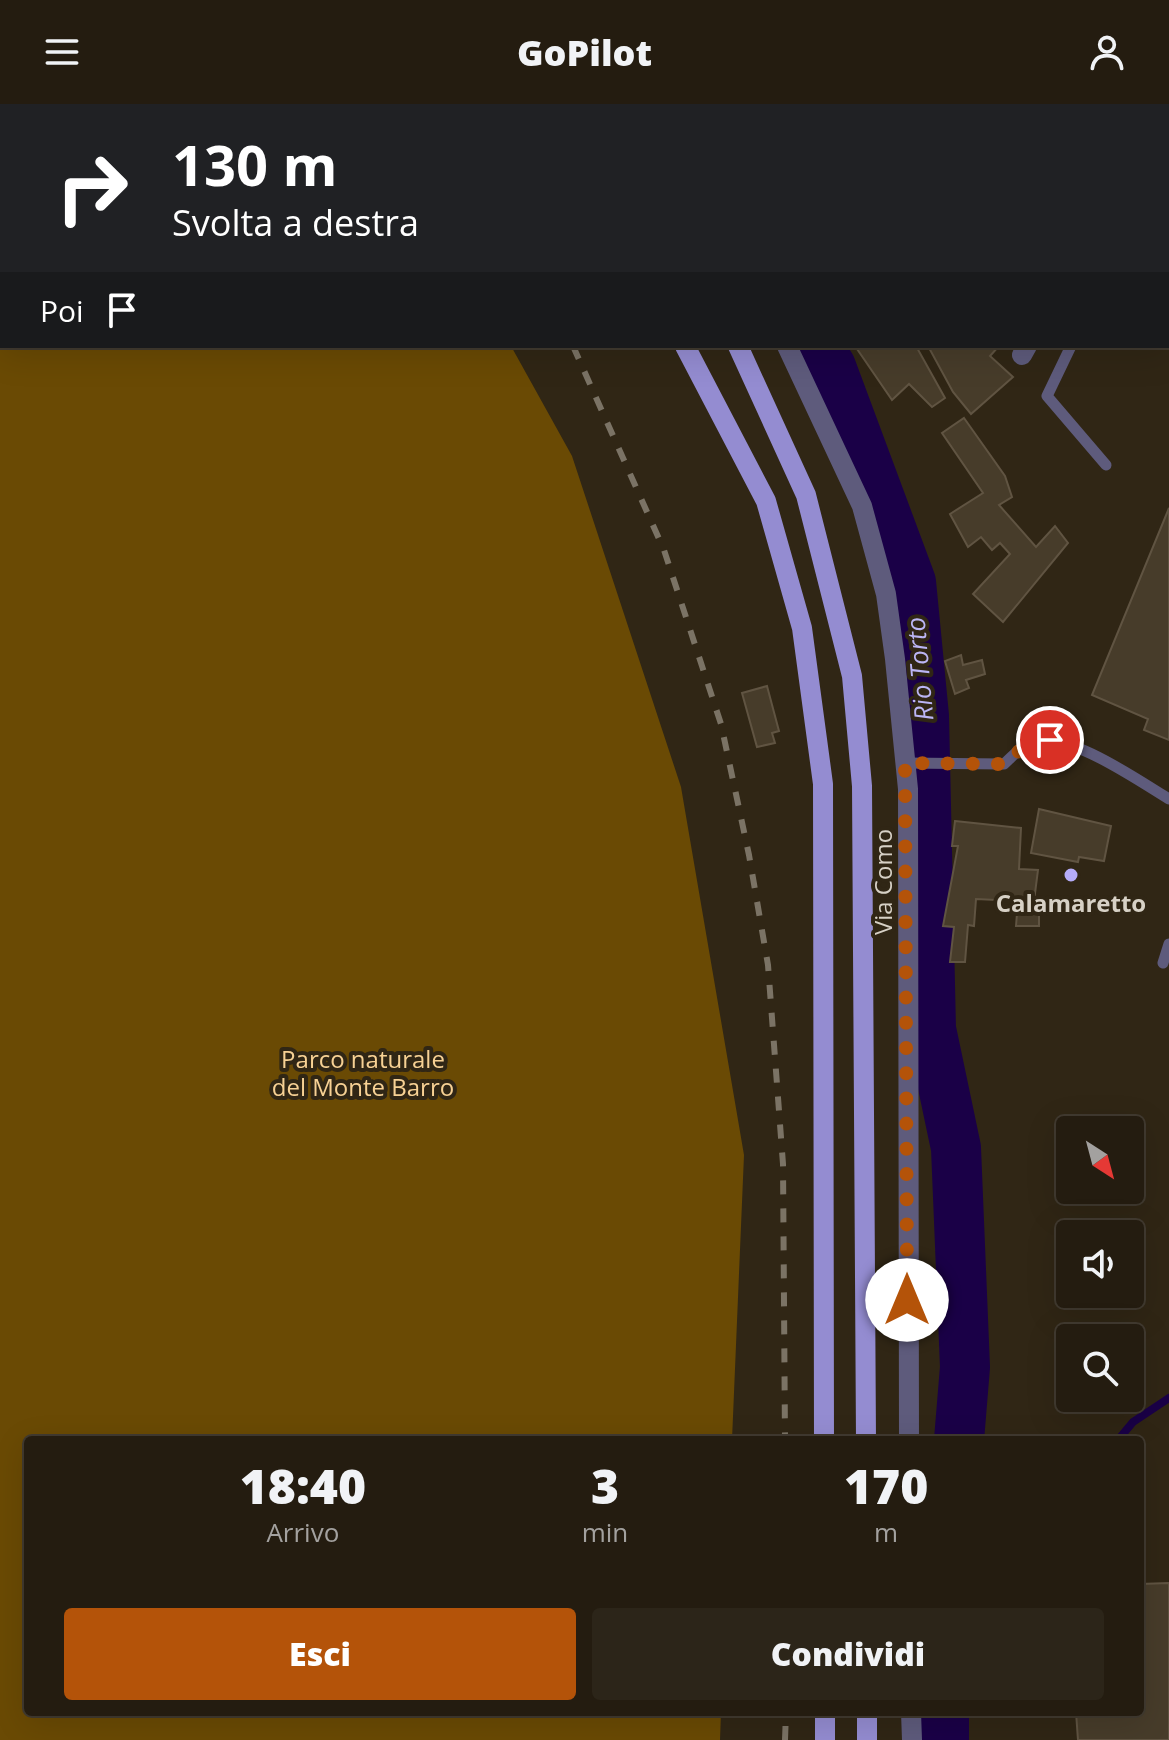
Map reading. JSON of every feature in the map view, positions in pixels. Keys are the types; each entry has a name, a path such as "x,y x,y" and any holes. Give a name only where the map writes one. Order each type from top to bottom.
{"main road":[{"path":"686,348 766,501 802,628 823,784 824,1436"},
{"path":"739,348 806,495 852,676 862,786 866,1436"},
{"path":"825,1716 825,1740"},
{"path":"867,1716 867,1740"}],"street":[{"name":"Via Como","path":"788,348 862,506 886,594 910,764 909,1436"},
{"path":"911,1716 912,1740"}],"lane":[{"path":"1070,348 1047,396 1106,465"},
{"path":"910,764 1004,764 1031,741 1050,740 1101,759 1169,799"},
{"path":"1163,963 1169,944"}],"green space":[{"name":"Parco naturale del Monte Barro","path":"0,348 512,348 572,456 681,787 744,1155 732,1436 24,1436 24,1716 721,1716 720,1740 0,1740"}],"building":[{"path":"856,348 917,348 945,398 932,407 909,384 892,400"},
{"path":"929,348 997,348 990,356 1013,377 971,414 953,392"},
{"path":"964,418 1005,476 1012,497 999,505 1036,547 1055,526 1068,543 1003,622 973,594 1010,554 1000,543 992,550 981,537 968,547 950,514 983,493 942,433"},
{"path":"1169,508 1169,740 1144,730 1148,719 1092,695"},
{"path":"961,655 963,665 982,660 985,674 966,680 969,688 955,694 945,661"},
{"path":"767,686 779,731 772,733 775,743 757,747 742,693"},
{"path":"1039,809 1111,826 1104,861 1079,857 1078,862 1031,853"},
{"path":"955,821 1021,828 1019,869 1038,870 1034,901 1039,901 1039,926 1016,926 1018,901 976,899 974,926 968,925 965,962 950,962 954,927 943,926 958,846 952,846"},
{"path":"1169,1583 1169,1740 1078,1740 1076,1716 1144,1716 1144,1584"}],"waterway":[{"name":"Rio Torto","path":"819,348 831,367 911,582 924,716 931,1029 956,1148 965,1367 959,1436"},
{"path":"1121,1436 1133,1422 1169,1398"},
{"name":"Rio Torto","path":"944,1716 944,1740"}],"railway":[{"path":"574,348 664,550 721,724 749,855 768,965 783,1164 785,1436"},
{"path":"785,1740 786,1716"}],"place":[{"name":"Calamaretto","path":"1071,875"}],"route":[{"path":"907,1300 909,1035 908,789 905,763 1004,764 1031,741 1050,740"}]}
